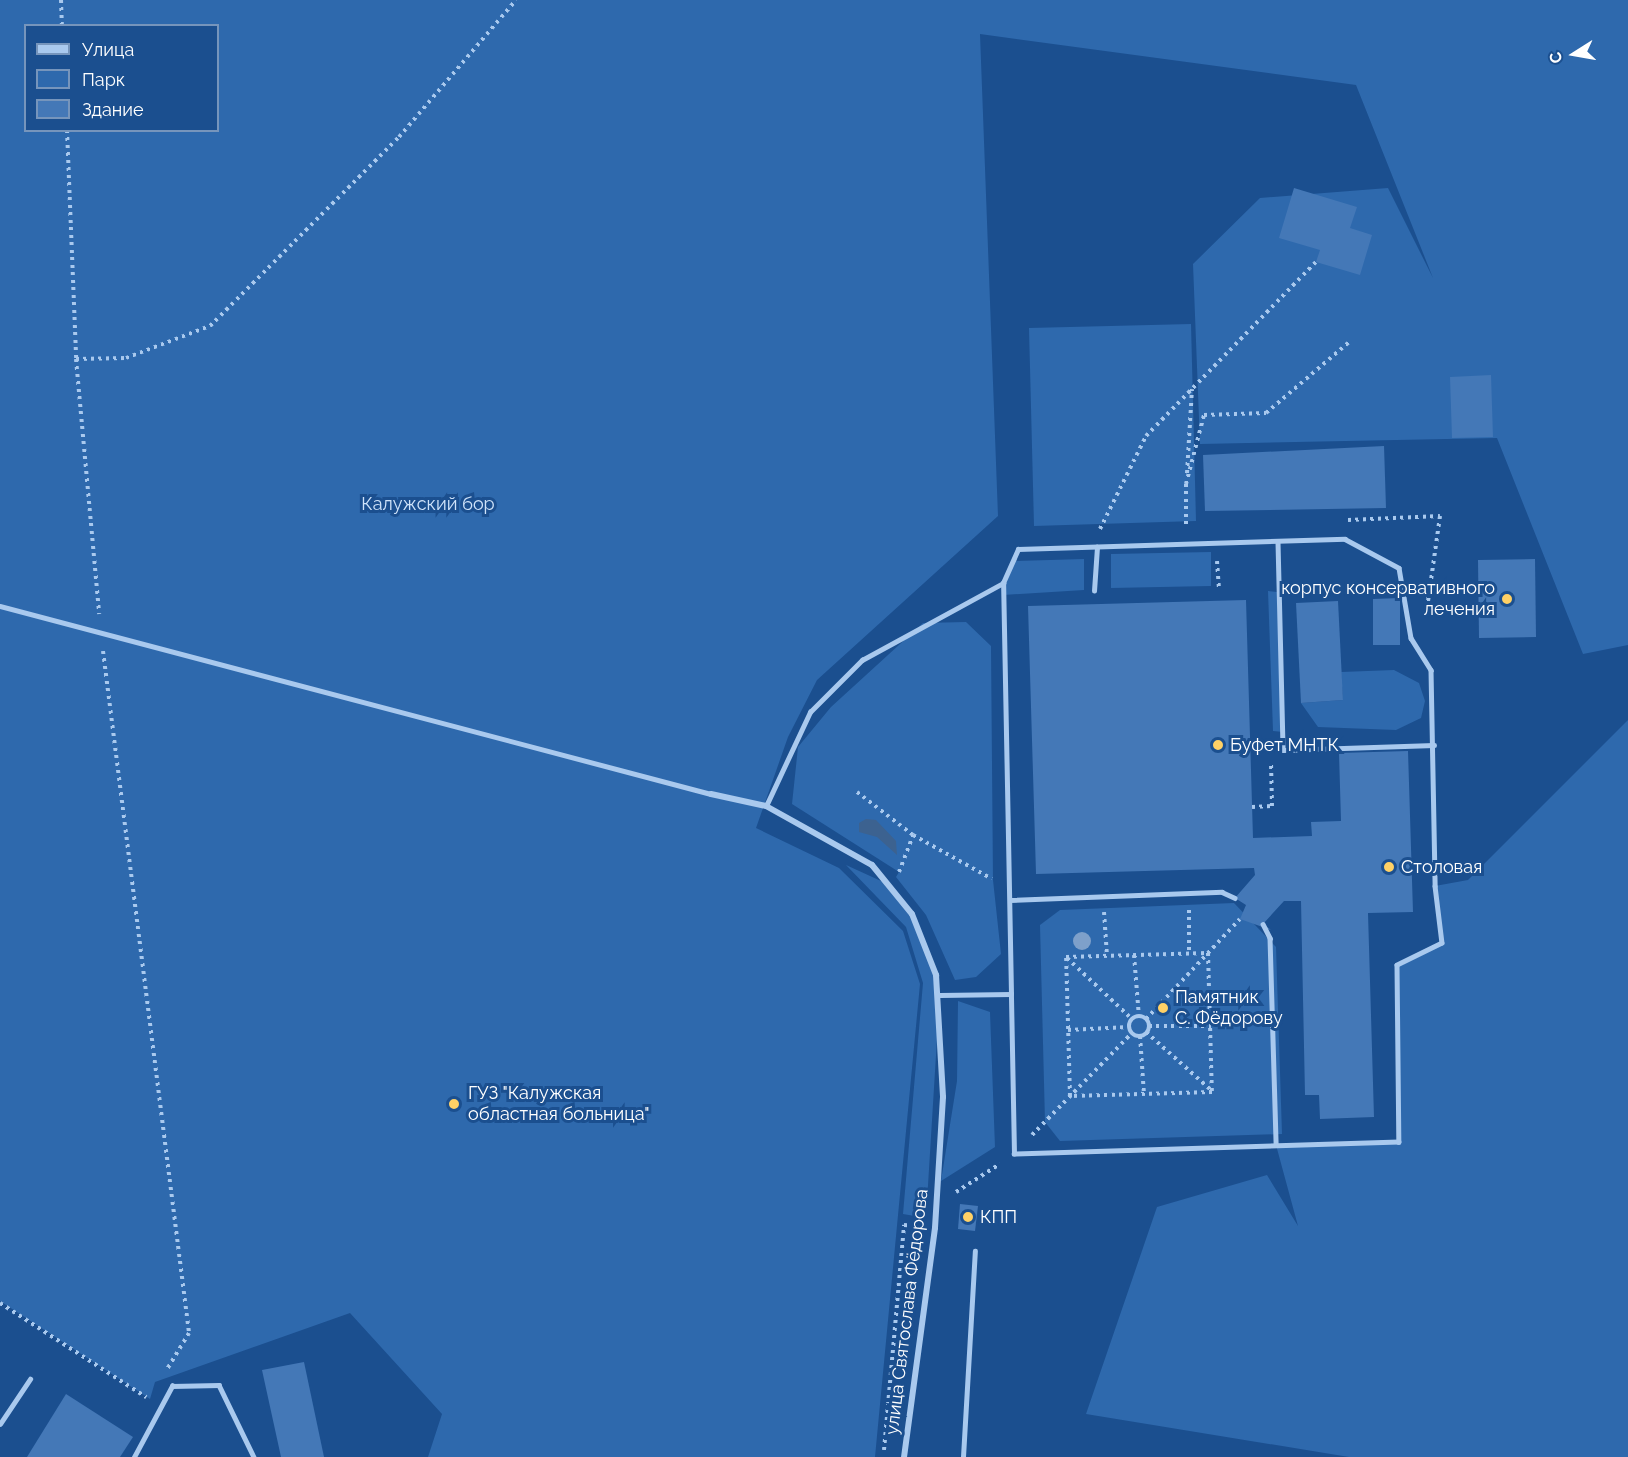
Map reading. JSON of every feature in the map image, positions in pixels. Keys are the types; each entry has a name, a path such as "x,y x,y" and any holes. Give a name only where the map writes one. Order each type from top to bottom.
{"street":[{"name":"улица Святослава Фёдорова","path":"711,794 766,806 872,865 893,885 921,932 940,995 943,1097 935,1228 904,1457"}],"lane":[{"path":"1345,539 1399,568 1411,638 1431,670 1435,886 1442,943 1397,965 1399,1142 1014,1154 1003,583 1018,549 1169,544 1345,539"},
{"path":"1278,542 1282,750 1434,745"},
{"path":"1094,591 1097,547"},
{"path":"766,806 810,712 862,660 1003,583"},
{"path":"0,606 101,630 711,794"},
{"path":"1010,900 1222,892 1235,898"},
{"path":"1263,924 1270,938 1275,1145"},
{"path":"940,995 1011,994"},
{"path":"963,1457 975,1251"},
{"path":"0,1424 30,1379"},
{"path":"134,1457 171,1386 219,1385 254,1457"}],"path":[{"path":"61,0 62,24"},
{"path":"76,359 126,358 210,326 399,137 516,0"},
{"path":"67,132 76,359 101,630 189,1333 165,1368 171,1386"},
{"path":"1097,547 1100,529 1146,436 1316,262"},
{"path":"1186,484 1204,415 1266,413 1349,342"},
{"path":"1169,544 1188,525 1186,484 1192,388"},
{"path":"1335,521 1440,516 1426,621"},
{"path":"1177,526 1198,525"},
{"path":"1089,530 1111,529"},
{"path":"857,792 913,835 1000,887 999,875"},
{"path":"896,877 913,835"},
{"path":"1189,894 1189,954"},
{"path":"1103,898 1107,956"},
{"path":"1146,1019 1240,919"},
{"path":"1066,957 1208,953"},
{"path":"1208,953 1212,1092"},
{"path":"1134,955 1139,1017"},
{"path":"1066,957 1132,1019"},
{"path":"1066,957 1070,1096"},
{"path":"1132,1019 1139,1017 1146,1019"},
{"path":"1132,1019 1129,1027 1132,1033 1140,1036"},
{"path":"1140,1036 1149,1026 1146,1019"},
{"path":"1149,1026 1210,1026"},
{"path":"1068,1030 1129,1027"},
{"path":"1146,1032 1212,1092"},
{"path":"936,1212 949,1197 1014,1154 1132,1033"},
{"path":"1140,1036 1144,1094"},
{"path":"1070,1096 1212,1092"},
{"path":"883,1457 904,1225 935,1228"},
{"path":"0,1303 150,1399"}],"green space":[{"name":"Калужский бор","path":"0,0 1628,0 1628,645 1583,654 1497,438 1200,444 1193,264 1260,198 1388,188 1433,278 1356,85 980,34 998,516 817,680 788,737 756,828 839,868 903,931 920,984 875,1457 428,1457 442,1414 350,1313 155,1382 150,1399 0,1301"},
{"path":"1191,324 1196,521 1034,526 1029,328"},
{"path":"1211,552 1211,586 1111,588 1111,554"},
{"path":"1084,559 1084,590 1003,595 1012,561"},
{"path":"1268,591 1277,592 1283,732 1273,731"},
{"path":"966,622 991,646 993,880 1001,954 976,977 955,980 926,915 896,877 899,872 792,804 798,747 831,707 923,623"},
{"path":"1394,670 1419,683 1425,701 1421,718 1396,730 1318,727 1301,703 1343,700 1341,672"},
{"path":"1628,720 1628,1457 1349,1457 1086,1414 1157,1207 1267,1175 1298,1226 1276,1145 1399,1142 1397,965 1442,943 1435,886 1468,880"},
{"path":"846,865 892,886 920,930 940,990 926,1218 903,1214 923,983 906,927"},
{"path":"1234,903 1276,947 1282,1134 1060,1141 1045,1122 1040,925 1060,910"},
{"path":"958,1001 990,1012 995,1147 941,1181 957,1081"}],"shaded area":[{"path":"866,819 876,820 896,841 897,855 877,837 859,832 859,823"}],"building":[{"path":"1294,188 1357,207 1350,228 1372,235 1360,275 1316,262 1320,250 1279,238"},
{"path":"1491,375 1493,437 1452,438 1450,377"},
{"path":"1384,446 1386,508 1205,511 1203,455"},
{"name":"корпус консервативного лечения","path":"1535,559 1536,637 1479,638 1478,560"},
{"path":"1400,598 1400,645 1373,645 1373,599"},
{"path":"1246,600 1253,838 1312,836 1311,822 1341,821 1339,753 1408,751 1413,912 1368,913 1374,1117 1320,1119 1319,1095 1305,1095 1301,901 1284,901 1263,924 1271,930 1240,919 1246,905 1235,898 1255,875 1254,868 1036,874 1028,606"},
{"path":"1338,601 1343,700 1301,703 1296,603"},
{"name":"КПП","path":"960,1204 978,1206 975,1231 958,1229"},
{"path":"304,1362 324,1457 281,1457 262,1370"},
{"path":"66,1394 133,1437 120,1457 27,1457"}],"place":[{"name":"корпус консервативного лечения","path":"1507,599"},
{"name":"Буфет МНТК","path":"1218,745"},
{"name":"Столовая","path":"1389,867"},
{"name":"Памятник С. Фёдорову","path":"1163,1008"},
{"name":"ГУЗ \"Калужская областная больница\"","path":"454,1104"},
{"name":"КПП","path":"968,1217"}]}
